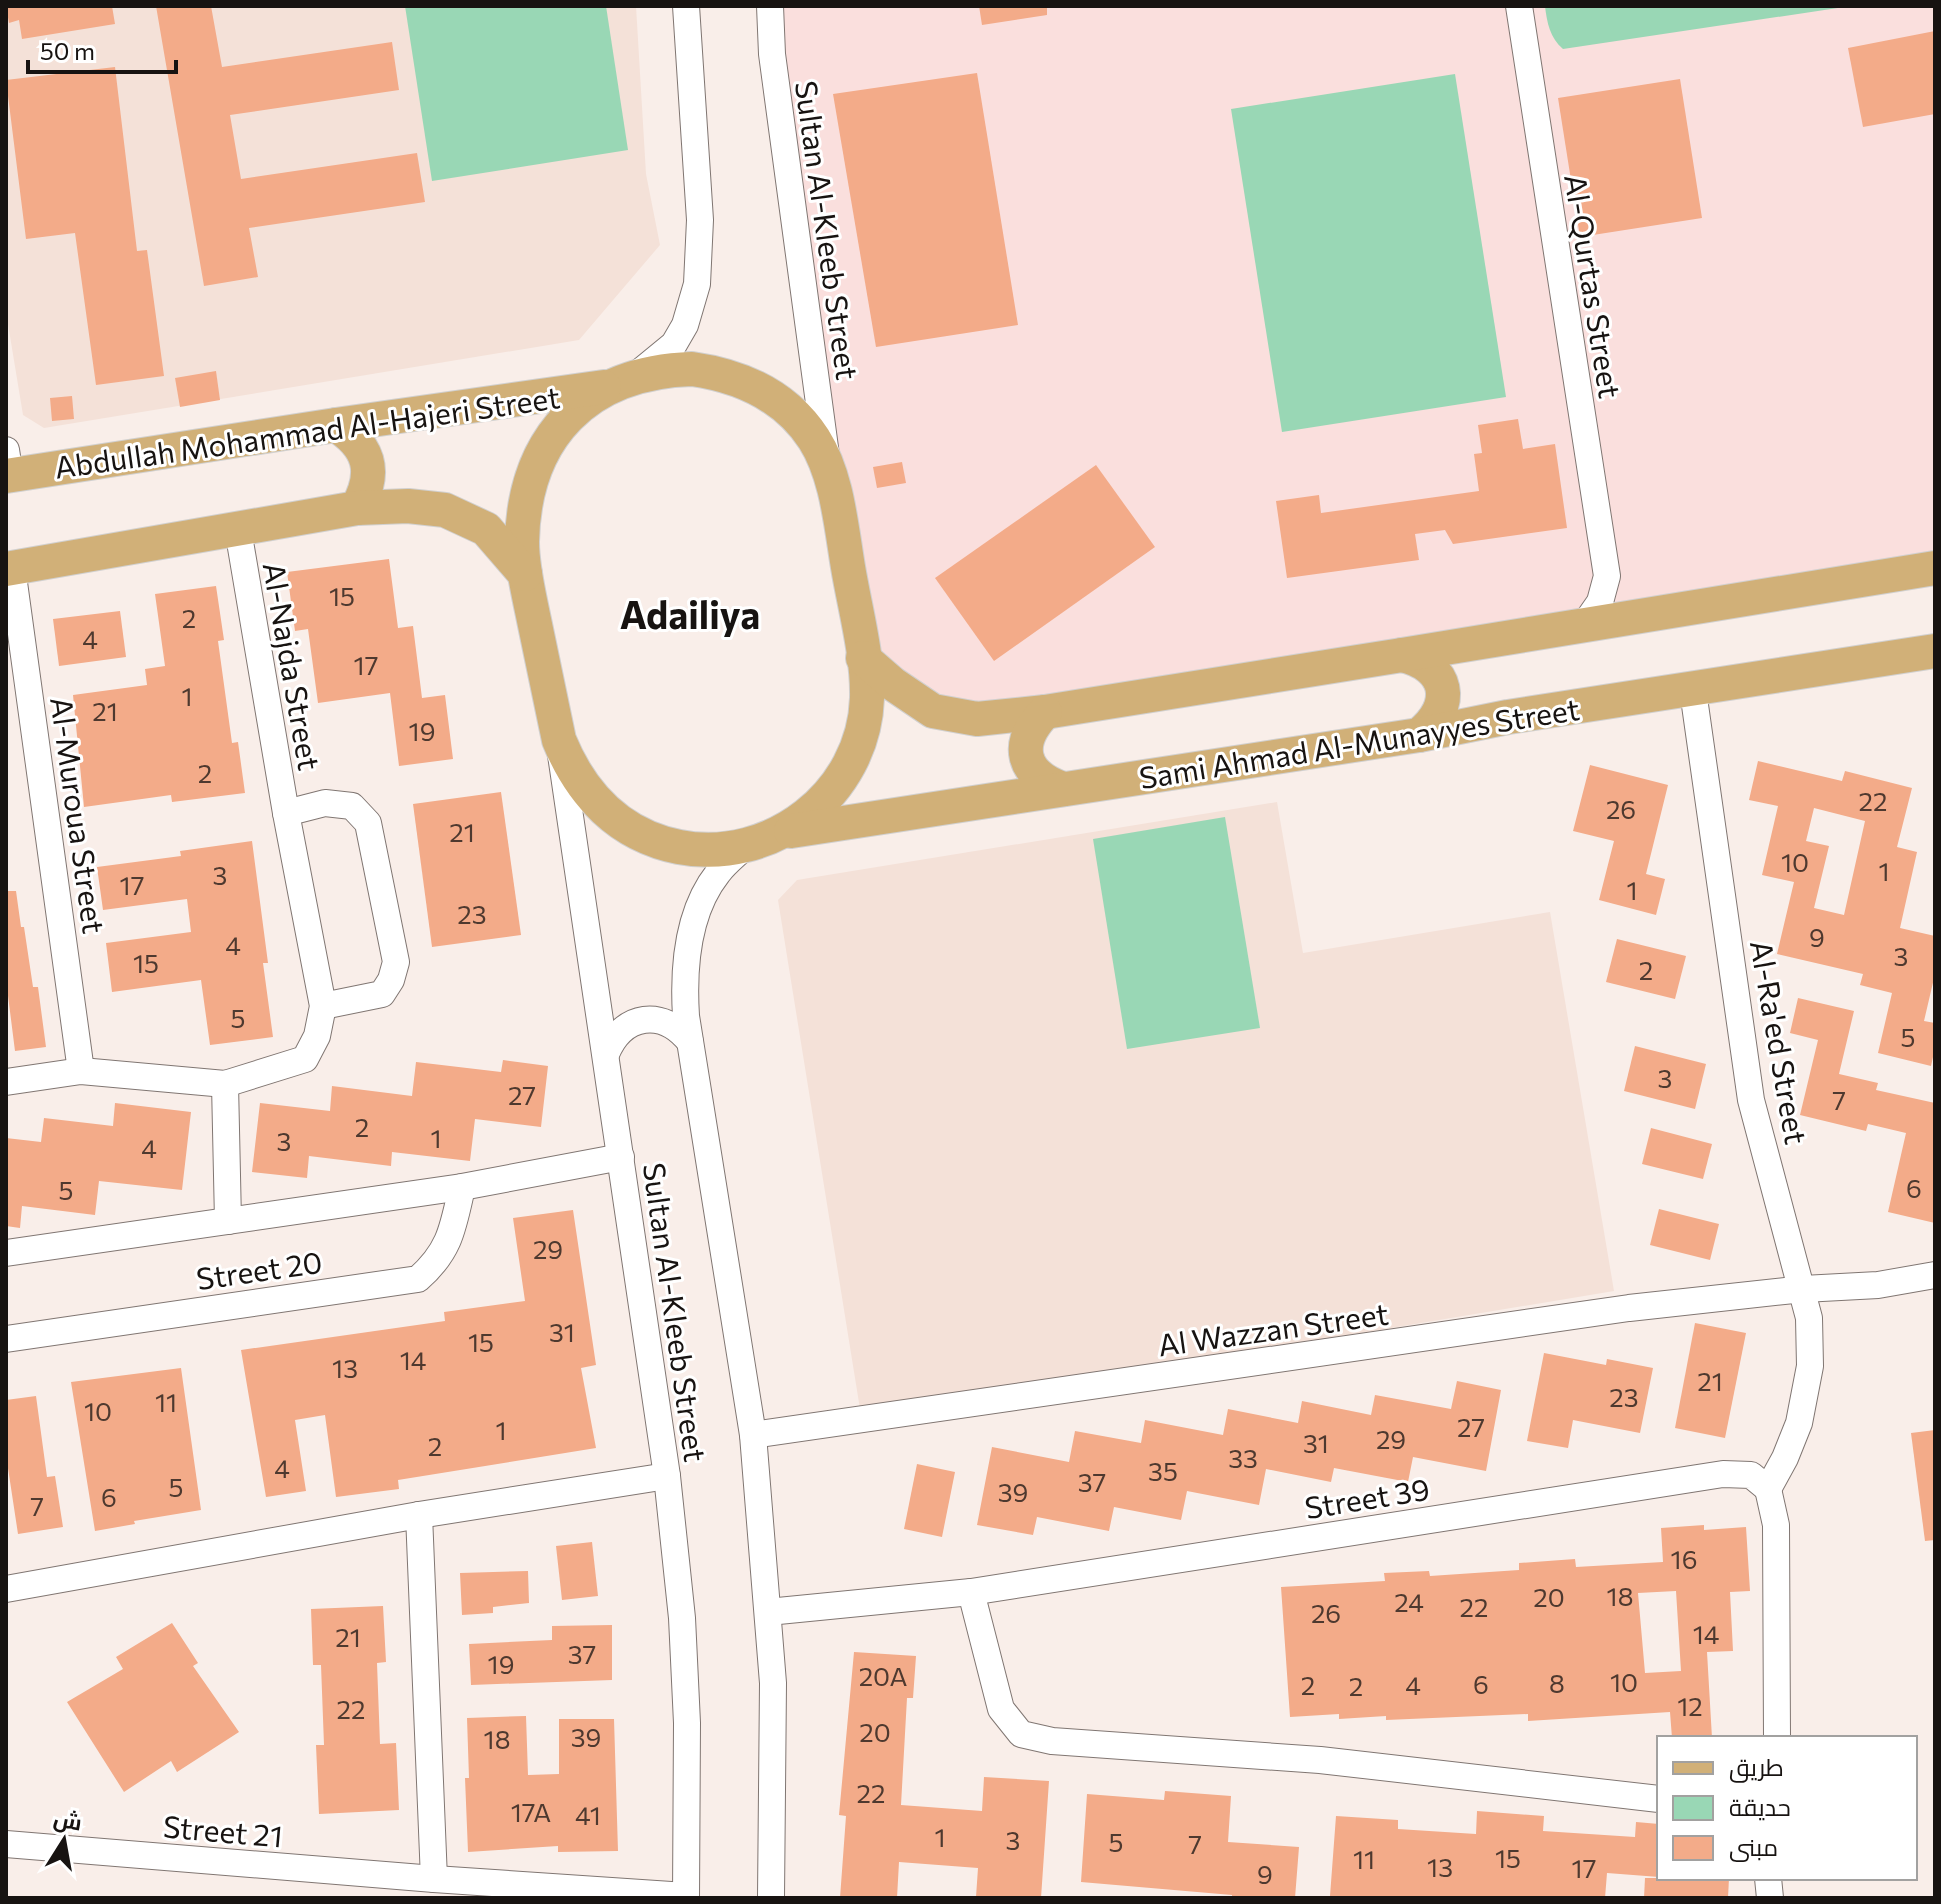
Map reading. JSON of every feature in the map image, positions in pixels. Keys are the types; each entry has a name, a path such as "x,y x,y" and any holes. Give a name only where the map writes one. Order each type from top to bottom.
{"main road":[{"name":"Abdullah Mohammad Al-Hajeri Street","path":"7,467 336,425 622,381 663,370 692,369 748,383 773,397 795,416 813,437 827,463 843,539 867,699 860,739 843,777 816,809 782,833"},
{"path":"622,381 586,401 566,419 549,440 536,464 528,490 522,544 525,574 559,740 582,786 599,806 642,835 667,844 719,850 745,846 782,833"},
{"path":"336,425 353,436 364,452 369,471 367,491 357,508"},
{"path":"9,568 357,508 408,506 445,510 486,529 525,574"},
{"path":"863,658 893,684 933,711 977,719 1045,712 1935,568"},
{"name":"Sami Ahmad Al-Munayyes Street","path":"782,833 1419,735 1508,717 1693,691 1935,651"},
{"path":"1402,655 1420,659 1435,671 1443,688 1442,707 1434,723 1419,735"},
{"path":"1045,712 1031,727 1025,747 1030,766 1044,782 1063,789"}],"street":[{"path":"622,381 674,344 685,325 697,284 700,220 686,6"},
{"name":"Sultan Al-Kleeb Street","path":"770,6 772,54 827,463"},
{"name":"Al-Qurtas Street","path":"1519,6 1607,576"},
{"name":"Al-Najda Street","path":"225,1084 305,1059 317,1036 323,1006 286,813 238,530"},
{"name":"Al-Muroua Street","path":"9,568 81,1071"},
{"path":"1607,576 1626,599 1653,614"},
{"path":"1584,625 1600,602 1607,576"},
{"name":"Al-Ra'ed Street","path":"1693,691 1751,1100 1809,1318 1810,1366 1799,1423 1768,1489"},
{"name":"Sultan Al-Kleeb Street","path":"559,740 667,1476 682,1618 686,1708 686,1897"},
{"name":"Al-Najda Street","path":"286,813 325,803 352,806 368,823 396,962 391,980 382,994 323,1006"},
{"name":"Sultan Al-Kleeb Street","path":"745,846 718,873 692,927 684,989 753,1435 768,1612 774,1738 771,1898"},
{"path":"606,1054 620,1031 644,1019 671,1024 690,1042"},
{"path":"6,1082 81,1071 225,1084 228,1221"},
{"name":"Street 20","path":"6,1253 462,1187 621,1157"},
{"name":"Street 20","path":"6,1339 418,1279 436,1263 452,1233 462,1187"},
{"name":"Al Wazzan Street","path":"753,1435 1629,1308 1803,1289 1878,1285 1935,1275"},
{"name":"Street 39","path":"768,1612 971,1592 1723,1474 1751,1475 1768,1489"},
{"path":"6,1589 419,1515 667,1476"},
{"path":"1768,1489 1776,1525 1777,1736"},
{"path":"419,1515 434,1879"},
{"path":"971,1592 1001,1709 1021,1734 1052,1741 1320,1760 1657,1799"},
{"name":"Street 21","path":"6,1844 686,1897"}],"shaded area":[{"path":"6,6 636,6 646,174 660,245 579,340 44,428 23,415 6,312"},
{"path":"770,6 1935,6 1935,568 977,719 863,660"},
{"path":"1277,802 1303,953 1550,912 1614,1291 860,1409 778,900 797,880"}],"green space":[{"path":"405,6 606,6 628,150 432,181"},
{"path":"1545,6 1851,6 1563,49 1550,30"},
{"path":"1455,74 1506,397 1282,432 1231,109"},
{"path":"1225,817 1260,1028 1127,1049 1093,839"}],"building":[{"path":"6,6 112,6 115,24 22,39 19,20 9,23"},
{"path":"156,6 211,6 222,67 392,42 399,90 230,115 241,179 417,153 425,202 249,228 258,277 204,286"},
{"path":"979,6 1047,6 1047,15 982,25"},
{"path":"1935,31 1935,114 1863,127 1848,48"},
{"path":"115,67 137,251 147,250 164,376 96,385 75,233 26,239 6,80"},
{"path":"977,73 1018,325 876,347 833,94"},
{"path":"1680,79 1702,218 1580,237 1558,98"},
{"path":"216,371 220,400 180,407 175,378"},
{"path":"72,396 74,419 52,421 50,398"},
{"path":"1518,419 1523,449 1555,444 1567,528 1453,544 1445,530 1415,534 1419,560 1287,578 1276,501 1319,495 1321,513 1479,491 1474,454 1482,453 1478,425"},
{"path":"902,462 906,483 877,488 873,467"},
{"path":"1096,465 1155,547 994,661 935,578"},
{"path":"389,559 398,628 413,626 422,698 445,695 453,759 399,766 390,693 318,703 308,629 295,631 287,572"},
{"path":"216,586 224,640 218,641 232,743 238,742 245,793 172,802 171,795 84,807 73,695 147,685 145,669 165,666 155,594"},
{"path":"120,611 126,657 59,666 53,619"},
{"path":"1758,761 1842,781 1845,771 1912,788 1897,847 1917,852 1900,928 1935,936 1935,974 1924,1021 1935,1023 1931,1066 1878,1053 1892,993 1860,985 1863,974 1777,954 1794,882 1762,875 1778,806 1749,800","holes":["1814,808 1865,821 1844,915 1814,908 1829,846 1806,841"]},
{"path":"1590,765 1668,785 1646,874 1665,879 1656,915 1599,900 1614,841 1573,831"},
{"path":"501,792 521,935 432,947 413,804"},
{"path":"252,841 268,963 263,963 273,1037 210,1045 201,980 112,992 106,943 191,932 187,899 103,910 97,867 181,856 180,851"},
{"path":"6,891 16,891 33,987 38,987 46,1047 15,1051 6,980"},
{"path":"1617,939 1686,956 1675,999 1606,982"},
{"path":"1798,998 1854,1011 1839,1074 1878,1083 1876,1090 1935,1103 1935,1223 1888,1212 1906,1133 1868,1124 1866,1131 1800,1115 1818,1040 1790,1033"},
{"path":"1635,1046 1706,1064 1695,1109 1624,1091"},
{"path":"503,1060 548,1066 541,1127 475,1119 470,1161 392,1152 391,1166 309,1156 307,1178 252,1172 260,1103 330,1111 332,1086 412,1096 416,1062 501,1072"},
{"path":"115,1103 191,1112 182,1190 99,1181 95,1215 22,1206 20,1228 6,1226 6,1138 41,1142 44,1118 113,1126"},
{"path":"1651,1128 1712,1144 1703,1179 1642,1164"},
{"path":"1659,1209 1719,1224 1710,1260 1650,1245"},
{"path":"573,1210 596,1365 581,1368 596,1448 398,1480 399,1489 336,1497 325,1415 295,1420 306,1491 266,1497 241,1350 445,1321 444,1312 525,1301 513,1218"},
{"path":"1695,1323 1746,1333 1725,1438 1675,1428"},
{"path":"1544,1353 1606,1365 1607,1359 1653,1368 1640,1433 1573,1420 1568,1448 1527,1441"},
{"path":"181,1368 201,1510 95,1531 71,1382"},
{"path":"1457,1381 1501,1390 1486,1471 1413,1457 1408,1482 1334,1468 1331,1482 1266,1469 1259,1505 1187,1491 1181,1520 1114,1507 1109,1531 1037,1517 1033,1535 977,1525 992,1447 1069,1462 1075,1431 1141,1443 1145,1420 1223,1435 1228,1409 1298,1423 1302,1401 1371,1415 1375,1395 1451,1409"},
{"path":"36,1396 47,1477 55,1476 63,1527 18,1534 6,1455 6,1400"},
{"path":"1935,1430 1935,1540 1925,1541 1911,1433"},
{"path":"917,1464 955,1472 942,1537 904,1529"},
{"path":"1704,1525 1704,1530 1746,1527 1750,1591 1730,1592 1733,1651 1707,1652 1712,1736 1672,1736 1670,1712 1528,1721 1528,1714 1386,1720 1386,1716 1339,1719 1339,1714 1290,1717 1281,1587 1385,1581 1384,1573 1429,1571 1430,1576 1519,1570 1519,1563 1575,1559 1576,1567 1663,1562 1661,1528","holes":["1676,1591 1681,1671 1645,1673 1638,1593"]},
{"path":"592,1542 598,1596 562,1600 556,1546"},
{"path":"528,1571 529,1603 493,1607 493,1613 462,1615 460,1573"},
{"path":"383,1606 386,1662 377,1663 380,1744 396,1743 399,1810 319,1814 316,1745 324,1745 321,1665 313,1665 311,1609"},
{"path":"172,1623 198,1663 193,1666 239,1732 177,1772 171,1761 124,1792 67,1702 123,1669 116,1657"},
{"path":"612,1625 612,1680 471,1685 469,1644 552,1640 552,1626"},
{"path":"854,1652 916,1656 913,1698 907,1698 901,1805 982,1811 984,1777 1049,1781 1041,1898 976,1897 978,1868 899,1862 897,1898 840,1898 846,1816 839,1815"},
{"path":"526,1716 528,1775 559,1774 559,1719 614,1719 618,1851 558,1852 558,1846 468,1852 465,1778 469,1778 467,1718"},
{"path":"1165,1791 1231,1796 1228,1842 1299,1847 1295,1898 1232,1898 1232,1895 1081,1882 1087,1794 1164,1800"},
{"path":"1477,1811 1544,1816 1543,1831 1635,1837 1636,1822 1657,1824 1657,1877 1607,1873 1605,1898 1330,1896 1336,1816 1398,1820 1398,1829 1476,1834"},
{"path":"1645,1878 1729,1880 1728,1898 1644,1898"}],"district":[{"name":"Adailiya","path":"690,613"}]}
